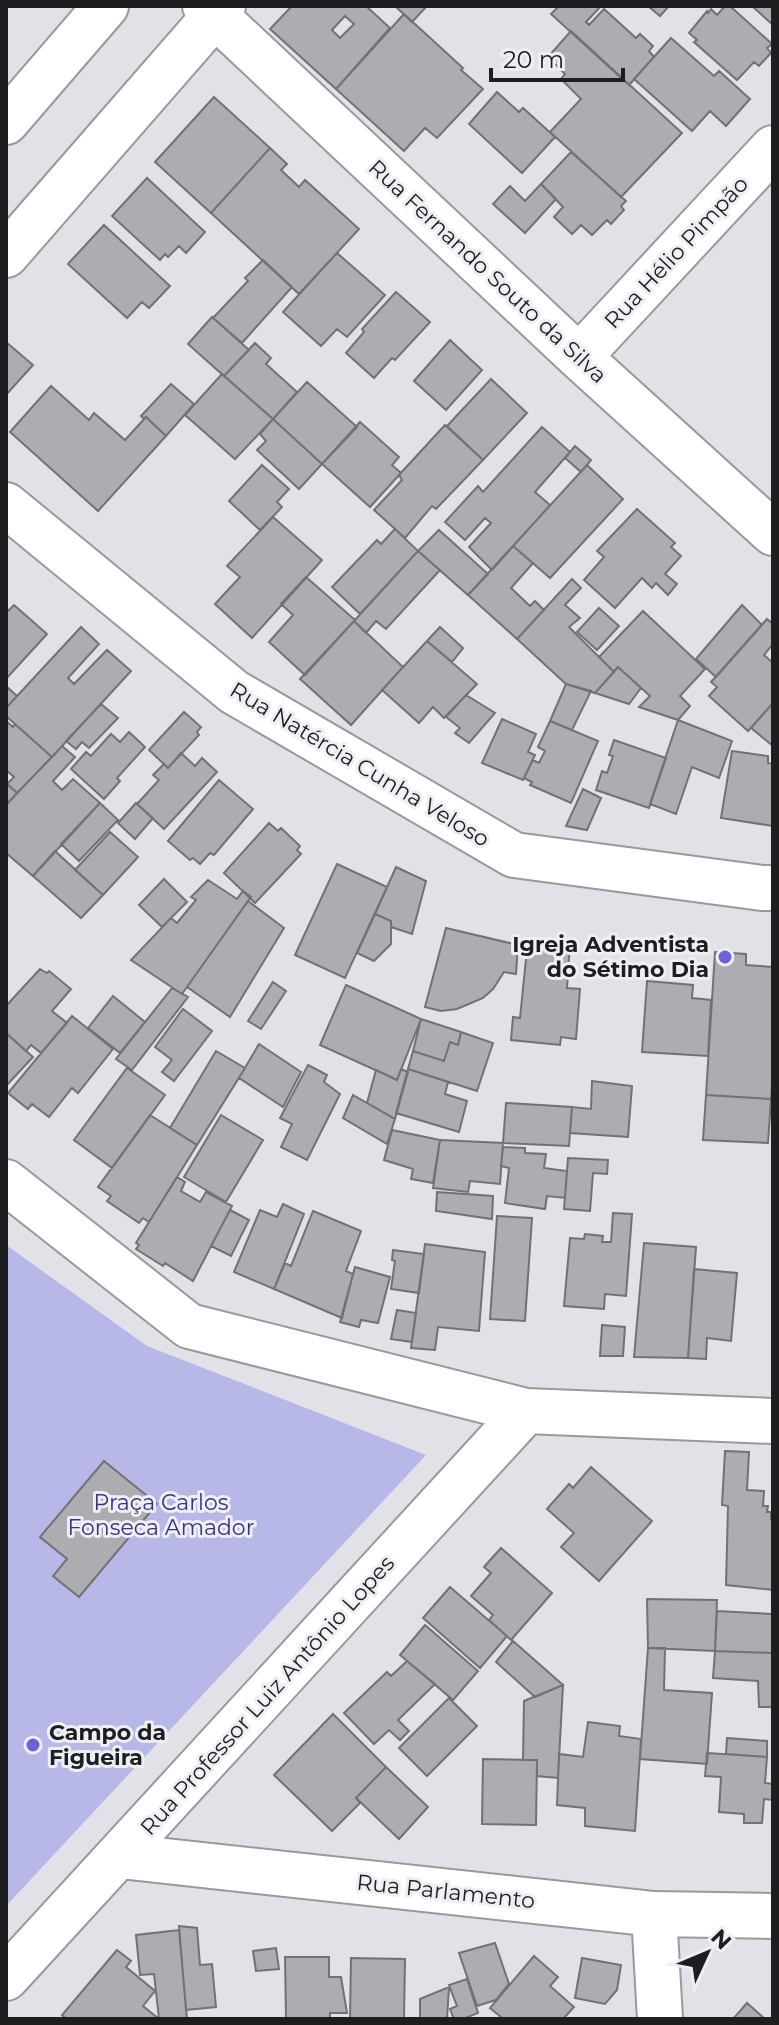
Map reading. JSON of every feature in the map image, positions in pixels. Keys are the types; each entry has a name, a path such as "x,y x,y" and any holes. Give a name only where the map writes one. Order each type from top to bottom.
{"street":[{"path":"6,122 106,6"},
{"path":"6,255 214,9"},
{"name":"Rua Fernando Souto da Silva","path":"214,9 579,357 773,533"},
{"name":"Rua Hélio Pimpão","path":"579,357 773,148"},
{"name":"Rua Natércia Cunha Veloso","path":"6,505 234,692 514,855 773,888"},
{"path":"6,1182 189,1326 526,1411 773,1421"},
{"name":"Rua Professor Luiz Antônio Lopes","path":"6,1978 526,1411"},
{"name":"Rua Parlamento","path":"120,1856 654,1914 773,1916"},
{"path":"654,1914 660,2019"}],"green space":[{"name":"Praça Carlos Fonseca Amador","path":"6,1245 147,1346 426,1455 6,1906"}],"building":[{"path":"292,6 366,6 390,28 336,89 270,29","holes":["345,16 354,24 340,38 332,30"]},
{"path":"395,6 427,6 412,22"},
{"path":"559,6 601,6 586,22 589,25 604,9 636,38 640,34 653,46 649,51 654,57 629,85 551,14"},
{"path":"648,6 669,6 660,16"},
{"path":"725,6 730,6 772,44 767,48 771,53 759,66 754,62 737,80 694,42 697,40 689,33 707,11 711,9 717,15"},
{"path":"752,6 773,6 773,25"},
{"path":"404,14 483,89 437,138 425,128 404,151 336,89"},
{"path":"571,31 682,133 621,197 550,132 581,99 561,79 565,74 548,57"},
{"path":"671,38 714,76 719,71 750,99 726,126 710,111 692,131 634,79"},
{"path":"497,92 519,112 523,108 555,137 522,173 469,124"},
{"path":"214,97 270,148 211,213 155,162"},
{"path":"270,148 287,164 281,170 299,187 305,180 359,229 299,294 211,213"},
{"path":"571,152 626,201 621,206 624,210 611,224 607,220 592,235 581,225 572,234 554,217 563,207 541,184"},
{"path":"147,178 205,232 186,253 179,246 160,260 112,216"},
{"path":"541,184 556,199 525,233 493,204 510,186 525,201"},
{"path":"104,225 170,286 149,308 142,302 127,318 68,264"},
{"path":"337,253 385,295 347,337 337,329 321,346 283,312"},
{"path":"263,260 292,287 242,343 213,318"},
{"path":"396,292 430,322 374,378 346,353 364,332 362,329"},
{"path":"212,317 249,350 224,376 188,344"},
{"path":"450,340 482,370 446,410 414,381"},
{"path":"6,342 33,365 6,395"},
{"path":"255,343 271,358 266,364 297,392 273,419 224,376"},
{"path":"222,374 273,419 235,459 185,415"},
{"path":"491,379 527,413 483,460 447,426"},
{"path":"307,382 357,427 322,464 273,419"},
{"path":"171,384 194,404 166,436 141,416"},
{"path":"51,386 89,420 94,413 125,440 146,417 166,436 98,511 10,432"},
{"path":"273,419 322,464 299,489 257,450 266,441 260,434"},
{"path":"360,422 399,457 392,465 401,473 370,507 322,464"},
{"path":"445,425 483,460 436,509 432,506 405,538 374,510 402,480 399,475"},
{"path":"542,427 570,452 535,492 550,505 492,570 469,547 491,523 485,518 465,540 445,522 478,486 483,492"},
{"path":"575,446 591,460 581,472 565,458"},
{"path":"262,465 289,489 277,502 282,507 260,530 229,501"},
{"path":"587,465 623,499 550,578 513,546"},
{"path":"637,509 675,543 671,547 681,556 665,574 677,584 668,595 656,583 652,588 642,578 615,608 584,580 604,557 597,551"},
{"path":"273,517 322,560 252,638 215,604 240,577 227,566"},
{"path":"395,529 418,551 360,614 332,587 377,540 381,544"},
{"path":"439,530 488,574 468,595 418,551"},
{"path":"513,546 533,563 511,588 530,606 535,601 544,610 517,639 468,595"},
{"path":"418,551 440,570 386,629 376,621 366,633 354,621"},
{"path":"306,577 355,620 305,675 269,642 293,615 281,604"},
{"path":"572,579 581,588 565,605 580,618 569,627 614,672 595,693 566,684 517,639"},
{"path":"14,605 47,634 6,679 6,613"},
{"path":"742,605 762,625 716,677 696,659"},
{"path":"599,608 619,626 597,650 577,632"},
{"path":"643,611 705,669 680,696 690,706 678,720 639,707 650,696 618,667 614,672 599,657"},
{"path":"767,619 773,624 773,644 764,655 773,663 773,703 748,731 709,696 717,687 711,682"},
{"path":"354,621 403,667 351,725 300,679"},
{"path":"81,627 99,644 68,678 74,684 107,650 131,671 52,757 6,716 6,708"},
{"path":"440,627 463,648 452,662 427,641"},
{"path":"427,641 477,684 444,718 433,707 419,723 382,690"},
{"path":"618,667 641,688 629,704 595,693"},
{"path":"566,684 591,691 572,730 550,721"},
{"path":"6,686 17,696 6,708"},
{"path":"466,695 495,713 469,743 455,733 460,728 446,717"},
{"path":"773,703 773,746 751,728"},
{"path":"101,704 118,718 89,748 82,742 76,749 66,741"},
{"path":"184,712 201,727 197,732 199,735 168,768 149,750"},
{"path":"502,719 536,734 528,752 535,755 523,780 482,763"},
{"path":"678,720 732,741 719,778 692,767 676,814 650,804"},
{"path":"6,721 13,727 15,724 52,757 17,793 7,784 14,777 6,770"},
{"path":"550,721 598,741 571,803 530,785 532,782 524,778 533,760 539,763 545,751 538,747"},
{"path":"129,732 145,747 117,778 120,781 104,799 71,769 86,752 91,756 111,734 120,742"},
{"path":"614,740 666,758 649,808 596,790 602,771 607,773"},
{"path":"62,746 75,757 53,781 62,790 73,779 100,803 33,876 6,853 6,805"},
{"path":"732,751 768,756 768,763 773,764 773,826 721,818"},
{"path":"181,753 195,766 202,758 217,772 164,829 137,804 159,780 153,775 164,764 168,768"},
{"path":"219,780 253,809 214,855 210,853 200,864 193,858 190,860 168,841"},
{"path":"6,783 17,793 6,805"},
{"path":"583,789 601,798 587,830 566,826"},
{"path":"100,803 118,820 79,861 61,844"},
{"path":"136,803 153,818 135,839 118,823"},
{"path":"269,823 278,831 281,828 300,846 297,850 301,854 255,903 224,873"},
{"path":"110,832 138,857 103,895 75,870"},
{"path":"55,851 103,895 81,918 33,876"},
{"path":"337,864 387,887 345,978 295,955"},
{"path":"396,867 426,881 412,934 391,927 391,921 375,914"},
{"path":"164,879 187,902 162,927 139,905"},
{"path":"208,880 237,899 243,891 251,897 182,994 131,960 171,918 177,923 196,900 191,897"},
{"path":"248,901 284,928 230,1017 187,987"},
{"path":"375,914 391,921 391,944 374,961 357,953"},
{"path":"446,928 518,945 516,974 504,972 483,998 457,1009 441,1011 425,1007"},
{"path":"528,939 570,944 567,988 580,989 576,1039 561,1037 560,1045 511,1040 513,1017 520,1018"},
{"path":"715,952 746,954 746,965 773,967 771,1099 706,1095"},
{"path":"40,969 49,971 71,989 52,1011 67,1023 41,1053 31,1045 26,1051 6,1033 6,1006"},
{"path":"647,981 693,985 692,998 711,1000 708,1056 642,1052"},
{"path":"273,982 286,991 261,1029 248,1021"},
{"path":"346,985 421,1019 397,1080 320,1045"},
{"path":"172,988 188,997 132,1070 116,1059"},
{"path":"113,996 145,1022 120,1053 88,1028"},
{"path":"183,1009 212,1031 174,1081 162,1072 172,1060 155,1047"},
{"path":"72,1016 113,1049 78,1093 72,1088 49,1117 32,1104 28,1109 8,1093"},
{"path":"421,1019 461,1032 458,1045 450,1042 444,1061 413,1051"},
{"path":"461,1032 493,1043 477,1091 408,1069 413,1051 444,1061 450,1042 458,1045"},
{"path":"6,1033 33,1057 6,1086"},
{"path":"259,1044 301,1072 283,1107 239,1078"},
{"path":"216,1051 245,1068 197,1145 170,1128"},
{"path":"308,1065 327,1075 324,1082 340,1094 307,1160 281,1147 292,1124 280,1118"},
{"path":"127,1068 165,1095 112,1168 74,1140"},
{"path":"401,1069 408,1072 395,1119 367,1103 376,1070 397,1080"},
{"path":"408,1069 448,1082 445,1094 467,1101 459,1132 396,1113"},
{"path":"592,1081 632,1086 628,1137 570,1133 572,1107 591,1109"},
{"path":"353,1095 395,1119 387,1144 343,1118"},
{"path":"706,1095 771,1099 768,1143 703,1140"},
{"path":"506,1103 572,1107 569,1146 503,1143"},
{"path":"150,1115 197,1145 149,1222 143,1218 139,1223 107,1201 111,1196 98,1187"},
{"path":"221,1115 263,1140 226,1202 184,1177"},
{"path":"392,1130 440,1140 433,1183 411,1179 413,1169 384,1160"},
{"path":"440,1140 503,1143 500,1184 470,1181 468,1192 433,1188"},
{"path":"503,1147 525,1148 525,1153 546,1154 544,1168 567,1171 565,1198 547,1196 545,1209 505,1203 509,1168 501,1166"},
{"path":"568,1158 608,1160 607,1174 593,1173 590,1211 564,1209"},
{"path":"177,1177 185,1182 181,1191 200,1202 206,1192 232,1206 193,1281 136,1249 139,1245 136,1243"},
{"path":"437,1192 493,1196 492,1219 436,1211"},
{"path":"283,1204 304,1214 274,1289 234,1272 260,1210 277,1217"},
{"path":"230,1210 249,1220 231,1256 211,1246"},
{"path":"313,1211 361,1231 346,1271 353,1274 342,1318 274,1289 285,1263 291,1266"},
{"path":"613,1213 632,1214 626,1296 605,1294 604,1309 564,1306 570,1238 584,1239 585,1234 603,1236 602,1242 611,1242"},
{"path":"497,1216 532,1218 525,1321 490,1319"},
{"path":"644,1243 696,1247 688,1358 634,1357"},
{"path":"425,1244 485,1252 479,1331 438,1327 435,1350 411,1348"},
{"path":"393,1250 424,1254 419,1293 391,1289 395,1261 392,1260"},
{"path":"355,1267 390,1277 378,1323 361,1320 359,1327 340,1322"},
{"path":"694,1269 737,1273 731,1341 707,1338 706,1359 688,1358"},
{"path":"397,1310 416,1313 412,1342 391,1339"},
{"path":"602,1325 625,1327 623,1356 600,1356"},
{"path":"725,1451 749,1452 747,1490 764,1491 763,1506 768,1506 767,1512 771,1512 773,1519 773,1590 726,1585 728,1506 722,1505"},
{"path":"104,1461 157,1504 79,1597 53,1576 67,1559 40,1537"},
{"path":"591,1467 652,1521 599,1581 561,1547 574,1533 547,1509 569,1484 573,1488"},
{"path":"501,1548 552,1593 511,1640 489,1620 493,1615 471,1596 491,1573 484,1567"},
{"path":"450,1587 507,1636 480,1668 423,1618"},
{"path":"647,1599 717,1600 715,1651 648,1648"},
{"path":"717,1611 773,1614 773,1653 715,1651"},
{"path":"425,1625 478,1671 453,1700 400,1655"},
{"path":"513,1641 563,1685 535,1697 496,1662"},
{"path":"648,1648 665,1648 664,1690 712,1693 707,1764 640,1759"},
{"path":"715,1651 773,1653 773,1707 759,1707 758,1681 713,1678"},
{"path":"407,1661 435,1684 398,1720 409,1731 400,1740 389,1730 374,1744 344,1713 387,1672 391,1676"},
{"path":"563,1685 558,1778 537,1776 537,1760 523,1760 524,1701"},
{"path":"449,1698 477,1726 427,1776 399,1748"},
{"path":"333,1714 386,1767 356,1798 360,1803 332,1831 274,1775"},
{"path":"588,1722 620,1726 619,1736 641,1739 635,1831 585,1826 585,1808 557,1805 559,1754 583,1757"},
{"path":"727,1738 767,1741 767,1757 726,1754"},
{"path":"707,1753 767,1757 765,1783 773,1784 772,1800 764,1799 762,1823 744,1823 744,1814 719,1812 721,1777 705,1776"},
{"path":"483,1759 537,1760 536,1825 482,1824"},
{"path":"386,1767 428,1807 399,1839 356,1798"},
{"path":"179,1926 197,1928 200,1965 212,1964 216,2007 186,2010"},
{"path":"179,1930 187,2019 159,2019 154,1974 140,1975 136,1935"},
{"path":"495,1943 509,1984 496,2000 477,2006 459,1953"},
{"path":"276,1948 279,1969 256,1971 253,1951"},
{"path":"117,1950 131,1961 126,1967 155,1991 143,2006 159,2019 67,2019 62,2015"},
{"path":"534,1956 558,1977 550,1986 574,2007 563,2019 499,2019 501,2017 490,2008"},
{"path":"285,1957 329,1957 329,1977 341,1977 347,2013 330,2013 330,2019 286,2019"},
{"path":"351,1958 405,1959 404,2019 350,2019"},
{"path":"582,1958 621,1965 617,1990 605,2004 575,1998"},
{"path":"467,1979 478,2013 454,2019 450,2009 457,2006 449,1985"},
{"path":"449,1987 447,2019 420,2019 420,1999"},
{"path":"747,2003 765,2019 733,2019"}],"place":[{"name":"Igreja Adventista do Sétimo Dia","path":"725,957"},
{"name":"Campo da Figueira","path":"33,1745"}]}
